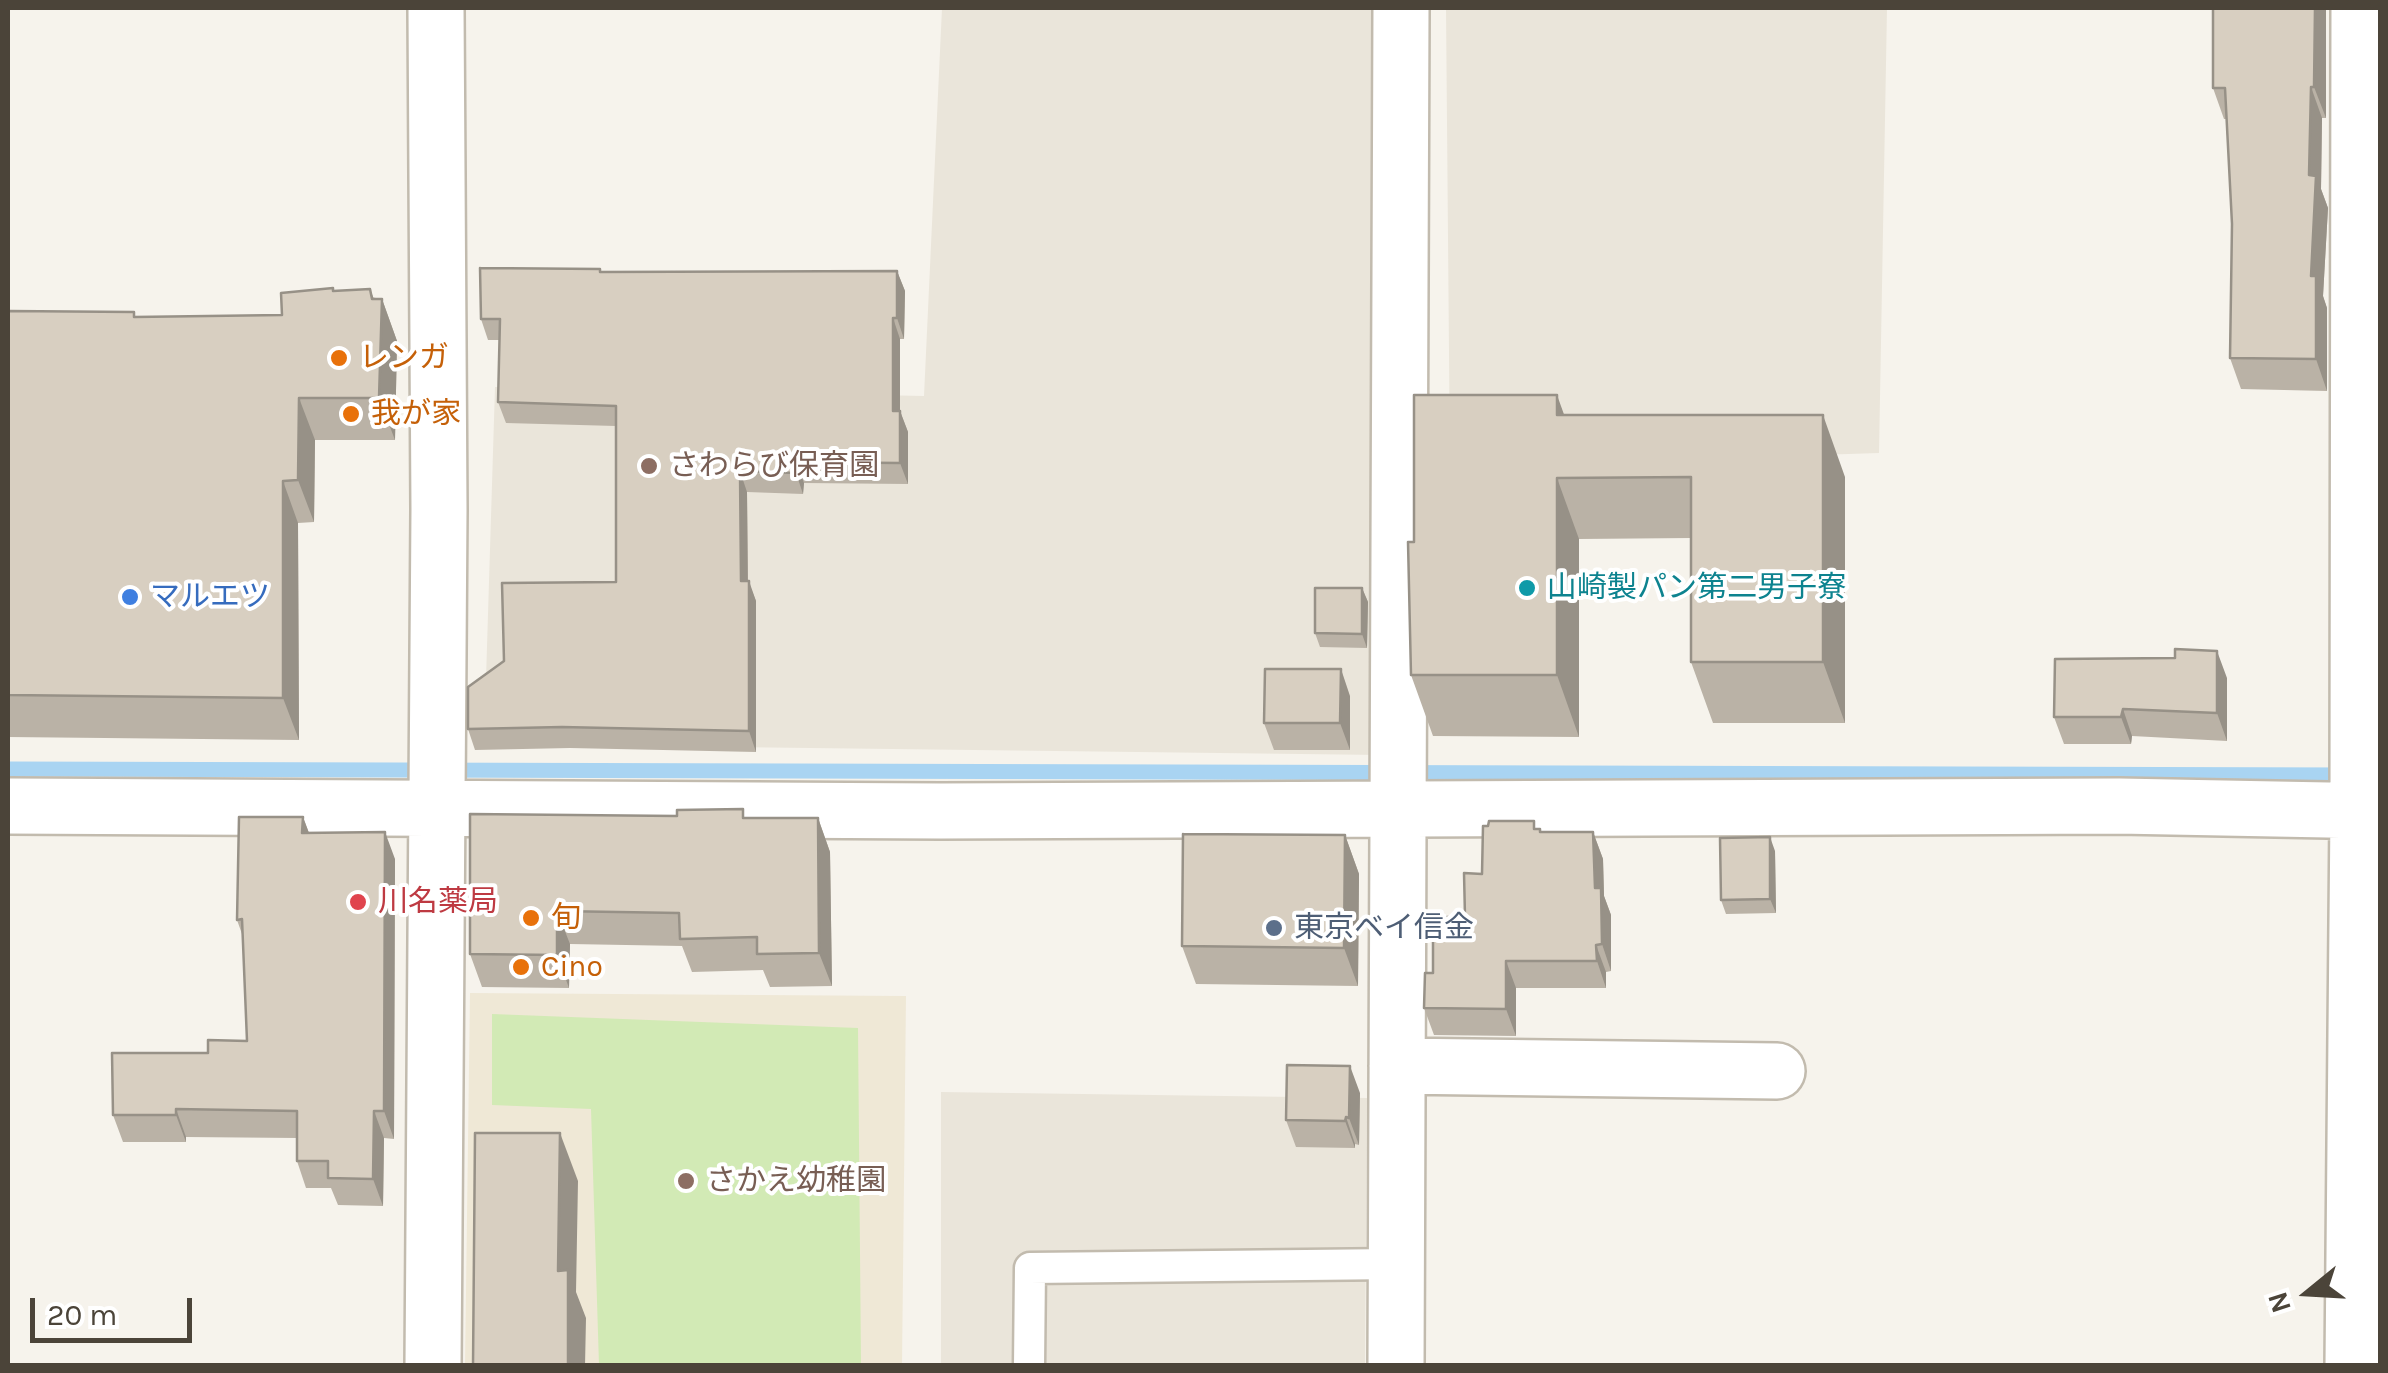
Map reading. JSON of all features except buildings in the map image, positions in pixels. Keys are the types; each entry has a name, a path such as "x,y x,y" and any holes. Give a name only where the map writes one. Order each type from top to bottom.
{"street":[{"path":"433,1366 439,510 436,8"},
{"path":"1396,1366 1401,8"},
{"path":"2353,1366 2363,794 2359,8"},
{"path":"8,806 437,779 1397,784 2119,806 2363,794"},
{"path":"1397,1066 1776,1070"}],"lane":[{"path":"1029,1366 1030,1268 1397,1264"}],"shaded area":[{"path":"942,8 1374,8 1382,755 484,744 495,387 924,396"},
{"path":"1446,8 1887,8 1879,453 1450,467"},
{"name":"さかえ幼稚園","path":"470,993 906,996 902,1365 465,1366"},
{"path":"941,1092 1367,1098 1365,1365 941,1365"}],"green space":[{"name":"さかえ幼稚園","path":"492,1014 858,1028 861,1365 599,1365 591,1109 492,1105"}],"waterway":[{"path":"8,769 2352,775"}],"place":[{"name":"レンガ","path":"339,358"},
{"name":"我が家","path":"351,414"},
{"name":"さわらび保育園","path":"649,466"},
{"name":"山崎製パン第二男子寮","path":"1527,588"},
{"name":"マルエツ","path":"130,597"},
{"name":"川名薬局","path":"358,902"},
{"name":"旬","path":"531,918"},
{"name":"東京ベイ信金","path":"1274,928"},
{"name":"Cino","path":"521,967"},
{"name":"さかえ幼稚園","path":"686,1181"}]}
